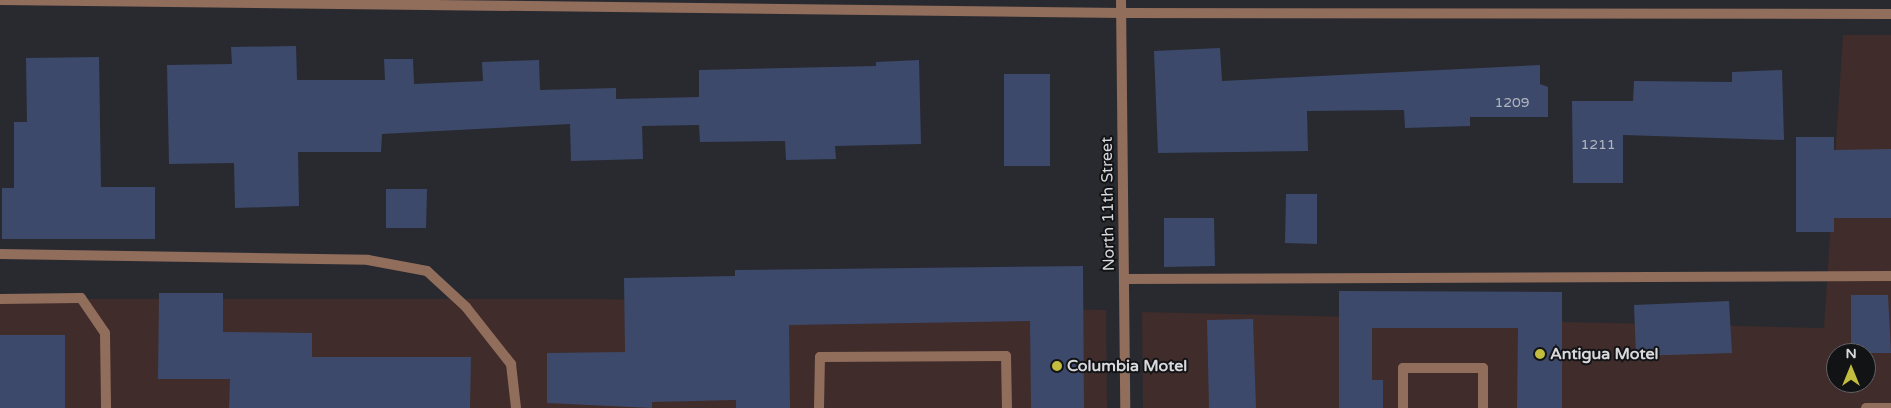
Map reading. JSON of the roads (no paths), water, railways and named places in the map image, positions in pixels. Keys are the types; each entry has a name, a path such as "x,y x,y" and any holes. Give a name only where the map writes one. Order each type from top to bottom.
{"street":[{"path":"0,0 1122,13 1891,14"},
{"name":"North 11th Street","path":"1121,0 1125,408"},
{"path":"0,254 368,260 427,271 466,308 511,364 516,408"},
{"path":"1124,279 1891,276"},
{"path":"0,299 80,298 105,333 106,408"},
{"path":"819,408 820,358 1006,356 1008,408"},
{"path":"1403,408 1403,368 1483,368 1483,408"},
{"path":"1866,408 1891,408"}],"place":[{"name":"Antigua Motel","path":"1540,354"},
{"name":"Columbia Motel","path":"1057,366"}]}
